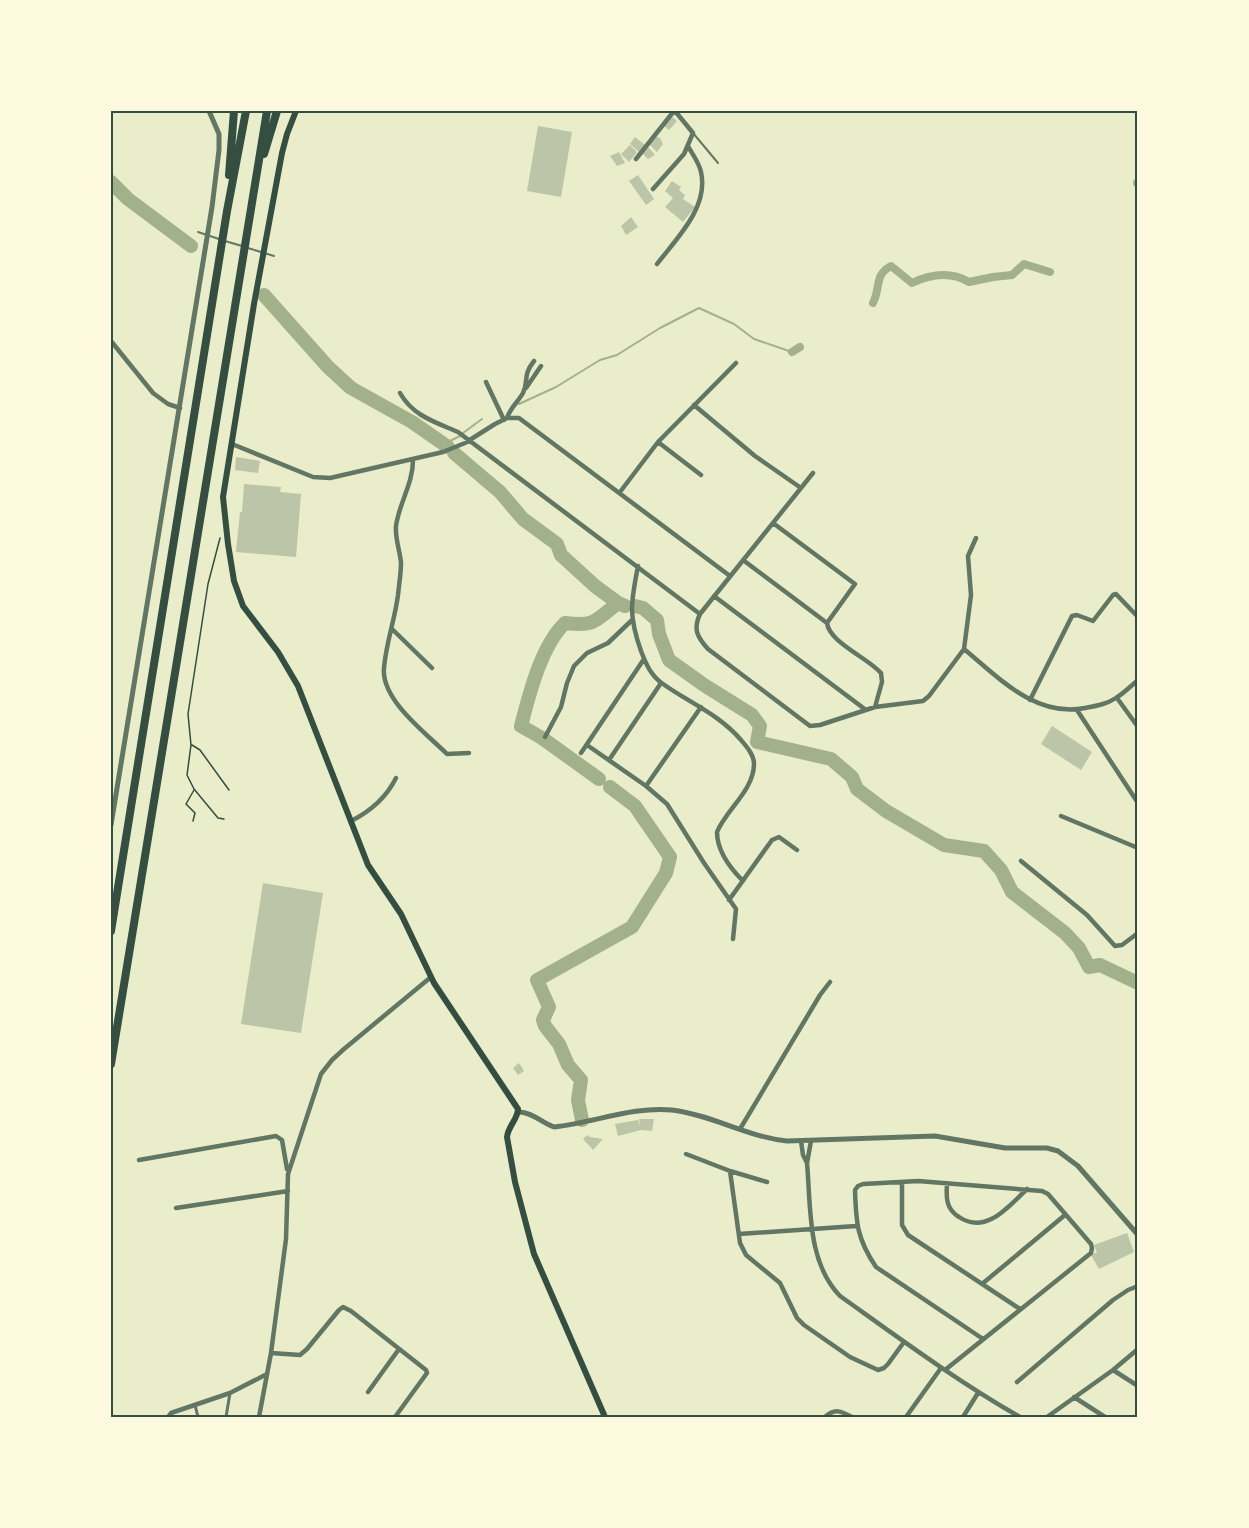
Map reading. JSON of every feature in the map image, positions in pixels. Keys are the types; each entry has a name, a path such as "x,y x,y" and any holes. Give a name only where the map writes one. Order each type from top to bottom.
{"highway":[{"path":"227,211 234,111"},
{"path":"111,931 227,211 246,111"},
{"path":"111,1064 267,111"},
{"path":"254,184 277,111"}],"main road":[{"path":"296,111 282,153 254,304 223,497 234,581 243,606 278,652 298,686 368,865 401,914 430,977 519,1112 507,1131 507,1137 527,1232 544,1279 606,1417"}],"street":[{"path":"111,825 180,408 219,150 219,134 209,111"},
{"path":"636,159 675,111 693,133 684,154 652,189"},
{"path":"657,264 700,201 701,172 688,146"},
{"path":"111,340 153,393 168,404 180,408"},
{"path":"524,390 526,373 534,361"},
{"path":"620,492 658,442 736,363"},
{"path":"506,419 541,366"},
{"path":"486,382 506,419"},
{"path":"400,393 407,406 416,413 458,432 700,614"},
{"path":"694,405 755,456 801,488"},
{"path":"232,444 317,478 330,478 443,452 506,419 515,417 523,420 730,576"},
{"path":"658,442 701,476"},
{"path":"412,460 412,481 396,527 401,564 384,668 384,681 396,702 447,754 469,753"},
{"path":"813,473 700,614 696,628 701,641 708,649 810,726 820,725 875,707 923,701 964,649 971,595 968,556 976,538"},
{"path":"773,523 855,584 827,623"},
{"path":"743,560 827,623 828,629 835,638 881,673 882,682 875,707"},
{"path":"638,566 632,598 631,621 644,660 661,683 723,722 736,734 753,756 753,772 717,832 719,844 727,861 743,881"},
{"path":"1029,700 1072,616 1077,615 1093,621 1116,594 1138,616"},
{"path":"714,596 866,710"},
{"path":"545,737 561,707 574,666 587,653 608,643 631,621"},
{"path":"392,629 432,668"},
{"path":"964,649 1029,700 1051,709 1077,710 1103,704 1117,698 1138,680"},
{"path":"581,753 644,660"},
{"path":"609,760 661,683"},
{"path":"1117,698 1138,727"},
{"path":"646,786 700,707"},
{"path":"1077,710 1136,794 1138,803"},
{"path":"587,745 646,786 667,804 737,913 733,939"},
{"path":"351,821 372,808 384,797 396,778"},
{"path":"1061,816 1138,848"},
{"path":"729,900 772,840 779,837 797,850"},
{"path":"1021,861 1087,915 1115,946 1122,945 1138,933"},
{"path":"288,1174 297,1142 326,1067 344,1049 430,977"},
{"path":"740,1129 820,994 830,982"},
{"path":"519,1112 524,1111 554,1127 643,1111 671,1110 771,1139 801,1142 935,1136 1005,1148 1047,1148 1058,1152 1078,1166 1138,1235"},
{"path":"140,1160 276,1136 282,1140 288,1174 286,1239 271,1353 259,1417"},
{"path":"811,1141 807,1163 813,1228 820,1264 831,1287 840,1296 943,1369 978,1393 1020,1417"},
{"path":"801,1142 807,1163"},
{"path":"686,1154 767,1182"},
{"path":"730,1171 740,1243 746,1254 780,1283 797,1318 850,1357 872,1368 884,1368 904,1342"},
{"path":"906,1417 943,1369 983,1339 1092,1251 1091,1244 1048,1194 1042,1191 918,1181 858,1186 855,1190 856,1226 869,1257 876,1267 983,1339"},
{"path":"902,1182 904,1231 1020,1309"},
{"path":"947,1184 946,1197 949,1209 967,1222 977,1224 987,1222 999,1215 1027,1189"},
{"path":"176,1208 288,1191"},
{"path":"982,1284 1065,1215"},
{"path":"739,1234 856,1226"},
{"path":"1017,1382 1113,1300 1138,1286"},
{"path":"271,1353 300,1355 304,1353 339,1310 343,1307 351,1311 424,1367 427,1373 395,1417"},
{"path":"368,1392 399,1349"},
{"path":"1047,1417 1113,1370 1138,1349"},
{"path":"1113,1370 1138,1386"},
{"path":"168,1417 171,1413 230,1393 267,1374"},
{"path":"226,1417 230,1393"},
{"path":"963,1417 978,1393"},
{"path":"1074,1397 1105,1417"},
{"path":"195,1405 198,1417"},
{"path":"825,1417 836,1410 852,1417"}],"lane":[{"path":"693,133 718,163"},
{"path":"198,232 274,256"}],"path":[{"path":"222,534 208,584 188,714 191,745 187,775 194,789 218,818 224,819"},
{"path":"191,745 200,750 228,790"},
{"path":"193,821 195,813 186,804 194,789"}],"building":[{"path":"671,116 677,121 669,130 664,126"},
{"path":"538,126 572,132 561,197 527,191"},
{"path":"655,136 660,138 663,144 657,152 649,144"},
{"path":"635,137 645,145 639,152 630,144"},
{"path":"630,145 637,152 629,162 621,154"},
{"path":"648,147 655,155 648,159 642,153"},
{"path":"619,152 625,163 617,166 610,156"},
{"path":"638,175 654,199 646,205 629,181"},
{"path":"672,181 681,187 679,190 685,195 683,199 695,207 683,222 665,207 673,198 665,191"},
{"path":"631,217 638,227 626,235 621,226"},
{"path":"236,457 260,461 258,473 235,470"},
{"path":"244,484 281,487 280,492 301,494 296,557 236,552"},
{"path":"1052,726 1092,752 1081,770 1041,744"},
{"path":"263,883 323,893 301,1033 241,1024"},
{"path":"519,1063 524,1071 518,1075 513,1068"},
{"path":"639,1119 654,1119 652,1131 641,1130 618,1136 615,1124 638,1120 640,1126"},
{"path":"587,1135 603,1139 593,1150 583,1139"},
{"path":"1127,1233 1134,1252 1099,1269 1091,1255 1097,1252 1094,1245"}],"waterway":[{"path":"111,182 128,199 191,246"},
{"path":"873,303 880,277 891,266 912,283 940,275 955,276 969,282 1012,275 1024,264 1050,272"},
{"path":"264,295 328,367 351,388 412,422 448,447"},
{"path":"519,404 556,387 600,360 617,355 660,328 699,308 734,324 754,339 792,352"},
{"path":"792,352 800,347"},
{"path":"463,433 482,419"},
{"path":"444,444 460,436"},
{"path":"454,453 500,492 523,519 557,544 561,555 595,586 625,606"},
{"path":"599,779 542,738 521,726 537,672 549,644 557,633 565,623 583,624 594,621 618,603"},
{"path":"635,606 643,608 657,620 659,634 669,660 752,715 760,726 757,742 831,759 852,777 857,789 886,811 944,845 984,851 1001,870 1012,892 1065,933 1079,948 1089,967 1100,965 1138,983"},
{"path":"582,1120 578,1100 581,1080 568,1065 559,1044 545,1026 543,1020 549,1007 537,980 632,927 666,873 670,857 635,806 610,787"}]}
